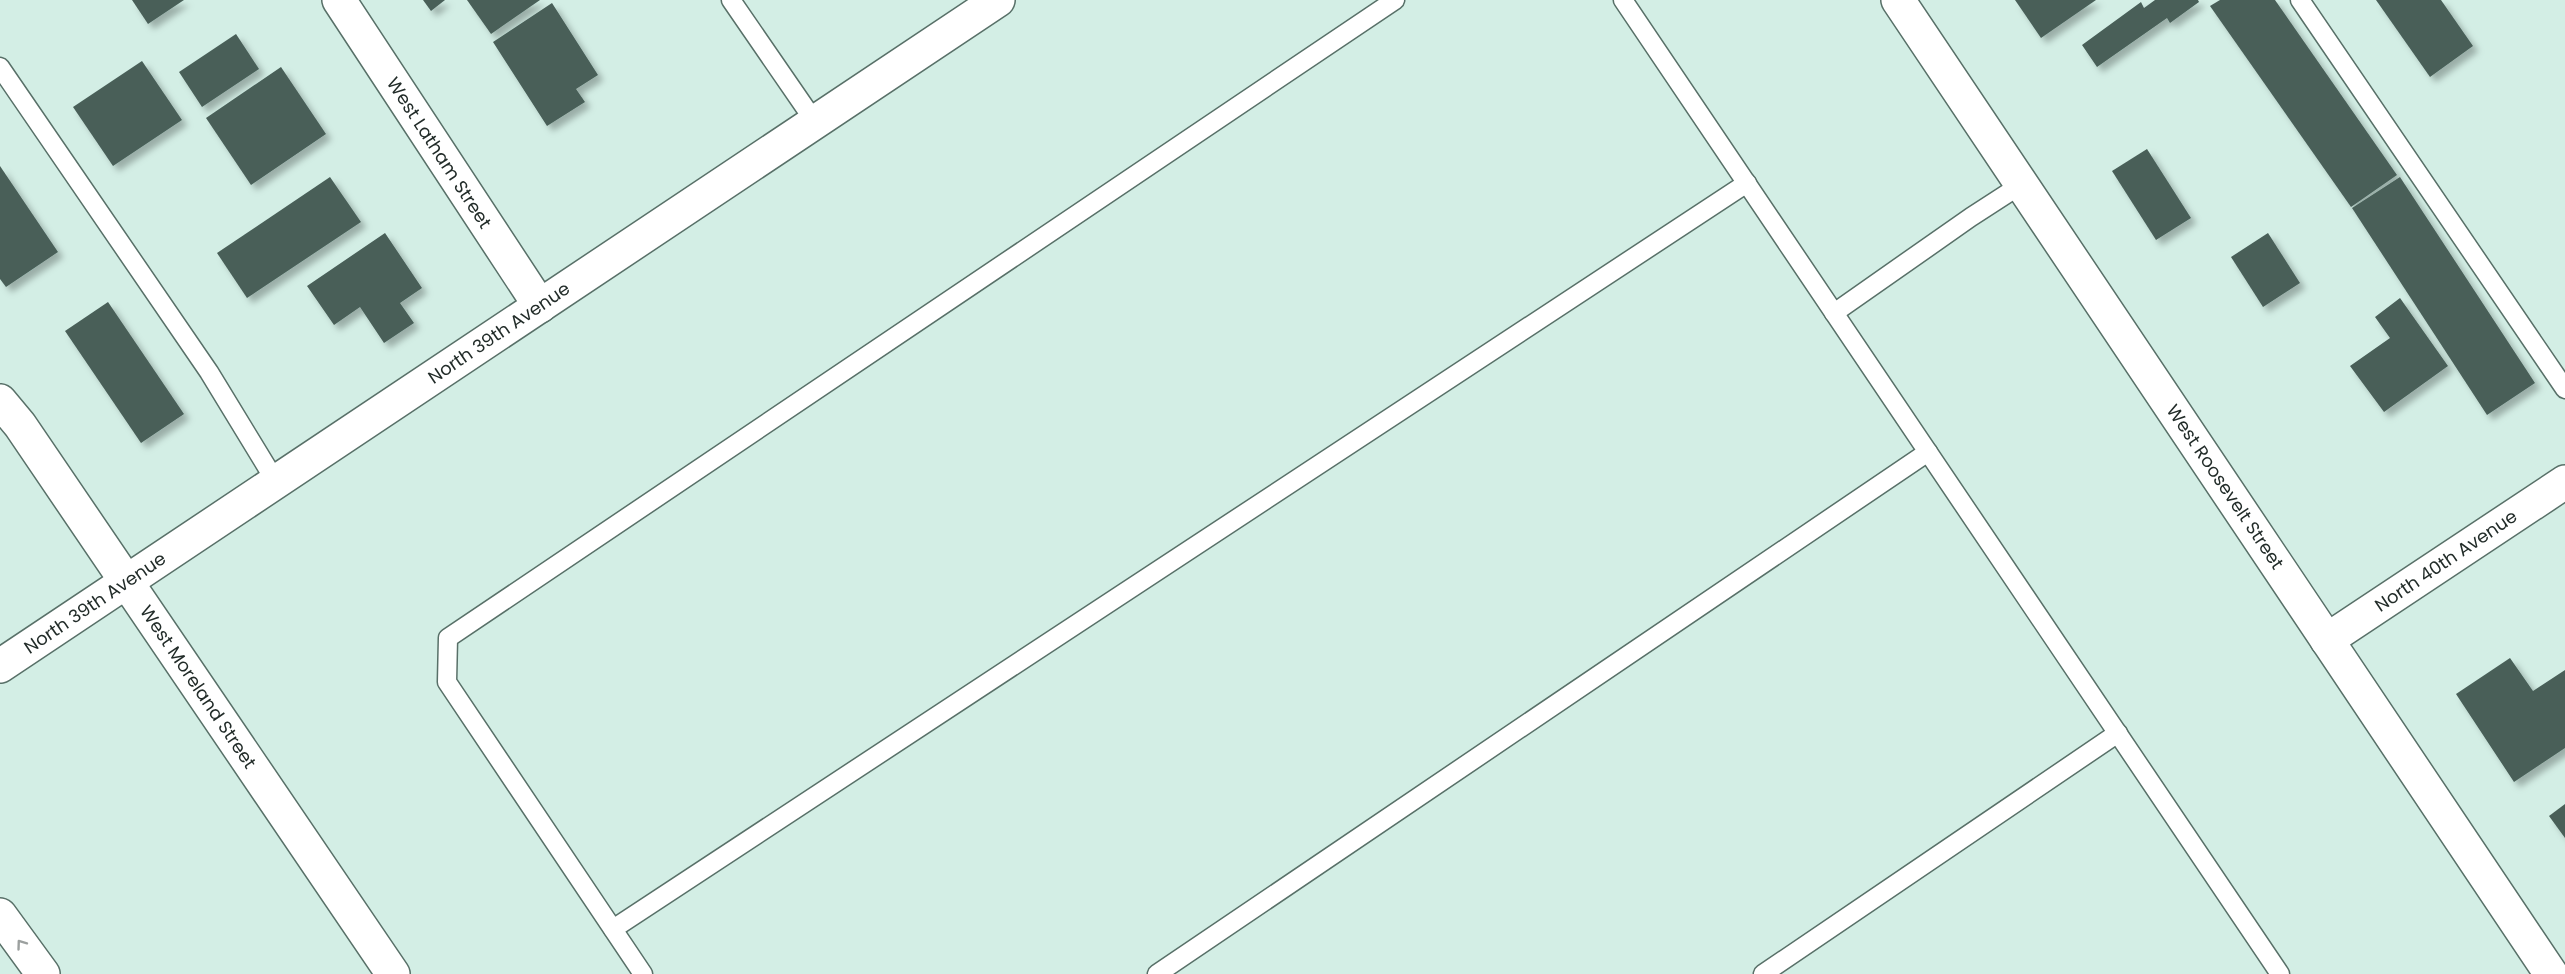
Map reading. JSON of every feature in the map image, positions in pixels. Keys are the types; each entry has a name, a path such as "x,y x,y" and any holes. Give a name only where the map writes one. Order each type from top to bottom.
{"main road":[{"name":"West Latham Street","path":"339,0 540,306"},
{"name":"North 39th Avenue","path":"0,666 998,0"},
{"name":"West Roosevelt Street","path":"1898,0 2551,974"},
{"name":"West Moreland Street","path":"0,401 20,425 393,974"},
{"name":"North 40th Avenue","path":"2327,640 2565,482"},
{"path":"0,915 43,974"}],"lane":[{"path":"731,0 815,122"},
{"path":"643,974 447,682 448,638 1395,0"},
{"path":"1623,0 2280,974"},
{"path":"2300,0 2565,388"},
{"path":"0,67 208,372 276,482"},
{"path":"613,929 1747,183"},
{"path":"1834,313 2022,184"},
{"path":"1157,974 1928,452"},
{"path":"1763,974 2118,733"}],"building":[{"path":"132,0 184,0 148,24"},
{"path":"423,0 445,0 431,11"},
{"path":"467,0 540,0 491,34"},
{"path":"2015,0 2096,0 2041,38"},
{"path":"2155,0 2198,0 2199,2 2170,23 2167,18 2097,67 2082,45 2141,2 2144,8"},
{"path":"2220,0 2275,0 2397,175 2351,207 2210,6"},
{"path":"2376,0 2441,0 2473,46 2430,77"},
{"path":"552,3 598,75 576,89 585,102 547,126 493,42"},
{"path":"236,34 259,69 202,107 179,72"},
{"path":"142,61 182,120 113,166 73,107"},
{"path":"281,67 326,134 251,185 206,118"},
{"path":"2147,149 2191,218 2156,240 2112,171"},
{"path":"0,166 58,252 6,287 0,279"},
{"path":"330,177 361,222 247,298 217,253"},
{"path":"2400,177 2535,383 2487,415 2352,208"},
{"path":"385,233 422,288 400,303 414,323 384,343 360,307 334,325 307,286"},
{"path":"2268,233 2300,283 2263,307 2231,257"},
{"path":"2400,298 2448,366 2384,412 2350,366 2390,338 2375,317"},
{"path":"108,302 184,414 141,443 65,331"},
{"path":"2510,658 2533,691 2565,670 2565,748 2514,782 2456,694"},
{"path":"2565,804 2565,838 2549,816"}]}
